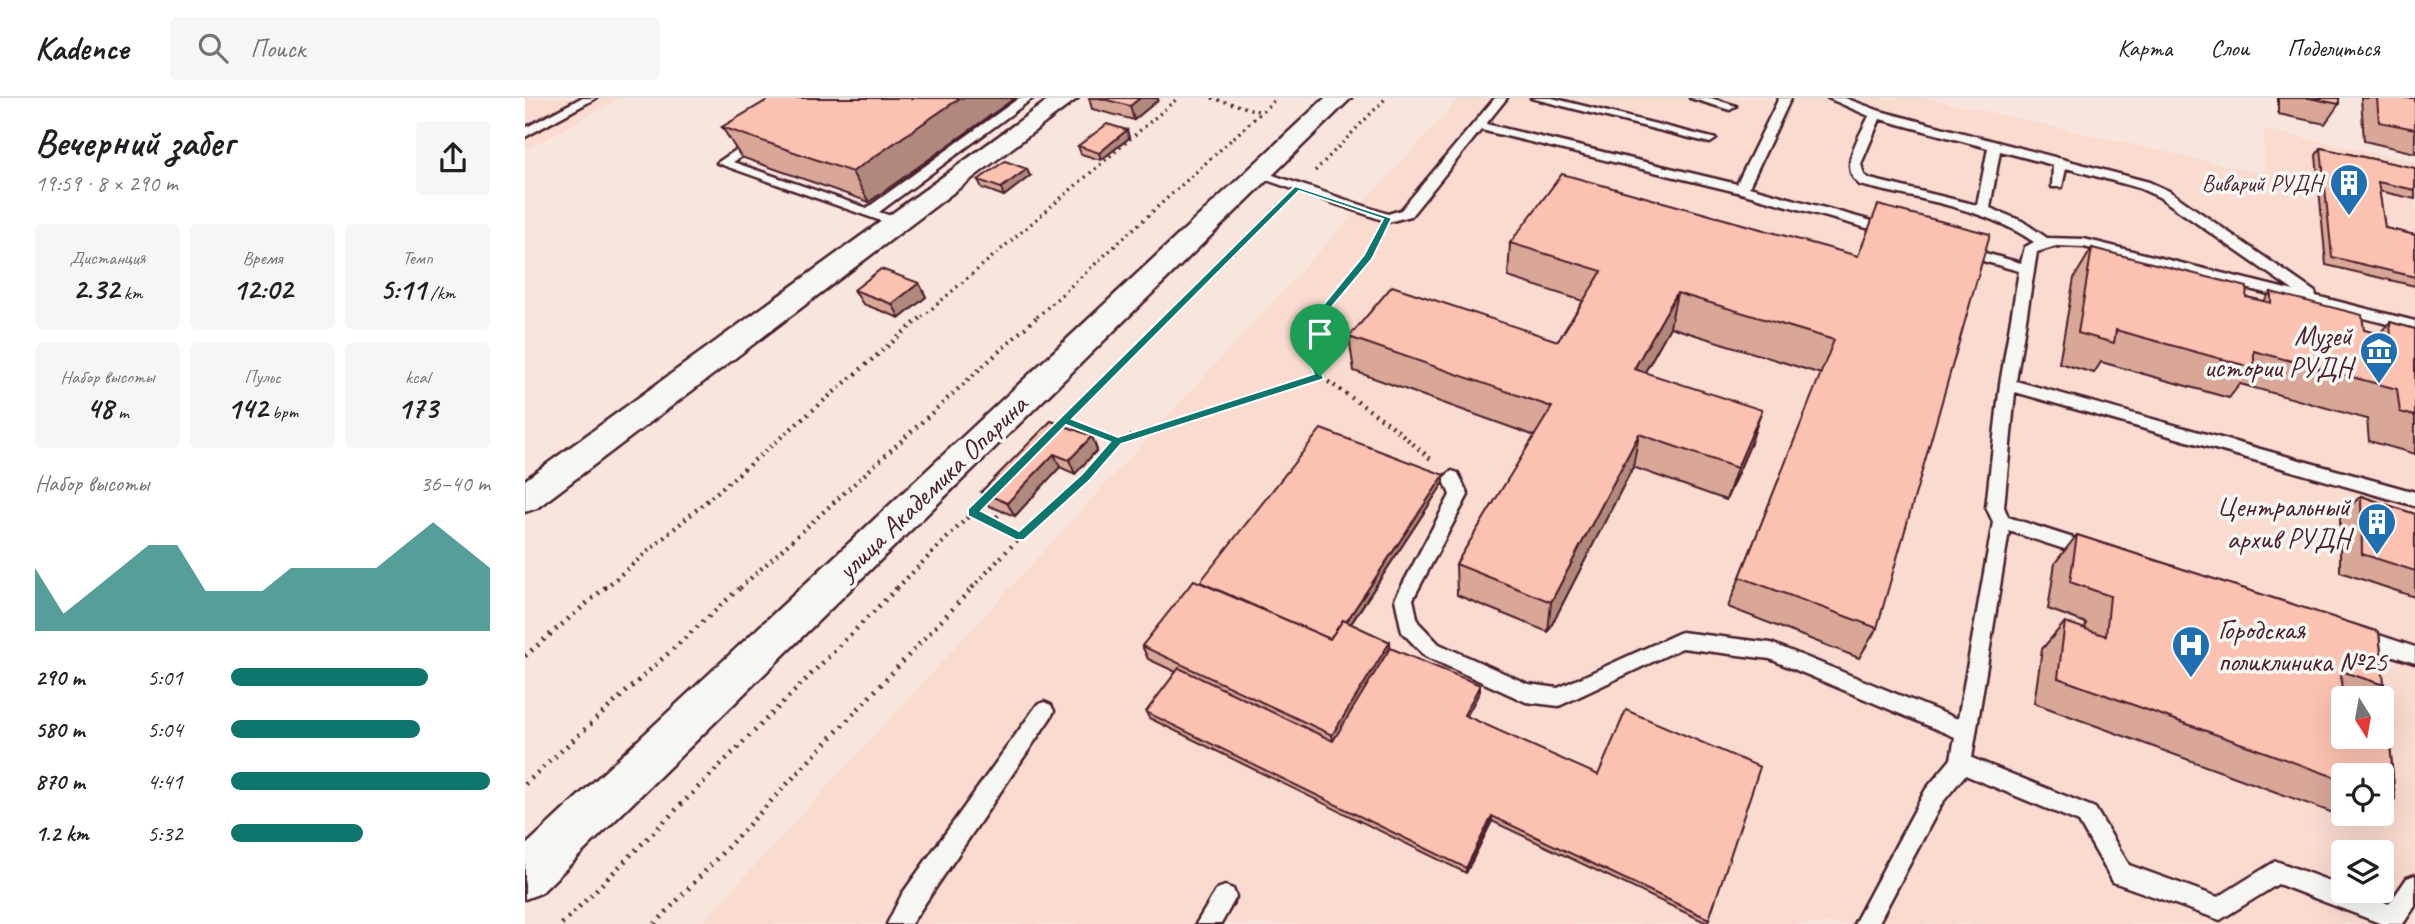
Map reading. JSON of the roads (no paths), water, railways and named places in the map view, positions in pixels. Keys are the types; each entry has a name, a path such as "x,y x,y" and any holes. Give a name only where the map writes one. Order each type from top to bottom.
{"street":[{"path":"525,498 1066,98"},
{"name":"улица Академика Опарина","path":"525,877 1339,98"}],"lane":[{"path":"525,133 590,98"},
{"path":"869,213 1027,98"},
{"path":"1259,175 1388,218 1406,213 1501,98"},
{"path":"1537,98 1710,139"},
{"path":"1696,98 1730,106"},
{"path":"1741,189 1785,98"},
{"path":"1834,98 1876,114 2124,177 2164,194 2322,302"},
{"path":"1876,114 1855,164 1858,177 1899,191 1983,210 2017,224 2043,242"},
{"path":"1478,126 1741,189 1910,236"},
{"path":"769,134 723,163 898,223"},
{"path":"1983,210 1995,144"},
{"path":"2057,184 2060,161"},
{"path":"1866,924 1934,796 1961,763 2002,522 1995,507 2008,384 2030,250 2043,242 2057,240 2084,243 2415,326"},
{"path":"1949,247 2027,269"},
{"path":"2008,384 2415,499"},
{"path":"1453,478 1459,495 1404,599 1409,626 1432,650 1526,693 1559,697 1681,640 1771,651 1966,732"},
{"path":"2002,522 2109,556"},
{"path":"2335,629 2415,654"},
{"path":"899,924 910,902 1044,710"},
{"path":"1961,763 2087,815 2121,874 2220,909 2276,872 2394,917 2415,887"},
{"path":"1209,924 1225,897"}],"place":[{"name":"Виварий РУДН","path":"2349,217"},
{"name":"Музей истории РУДН","path":"2379,385"},
{"name":"Центральный архив РУДН","path":"2377,556"},
{"name":"Городская поликлиника №25","path":"2191,679"}]}
